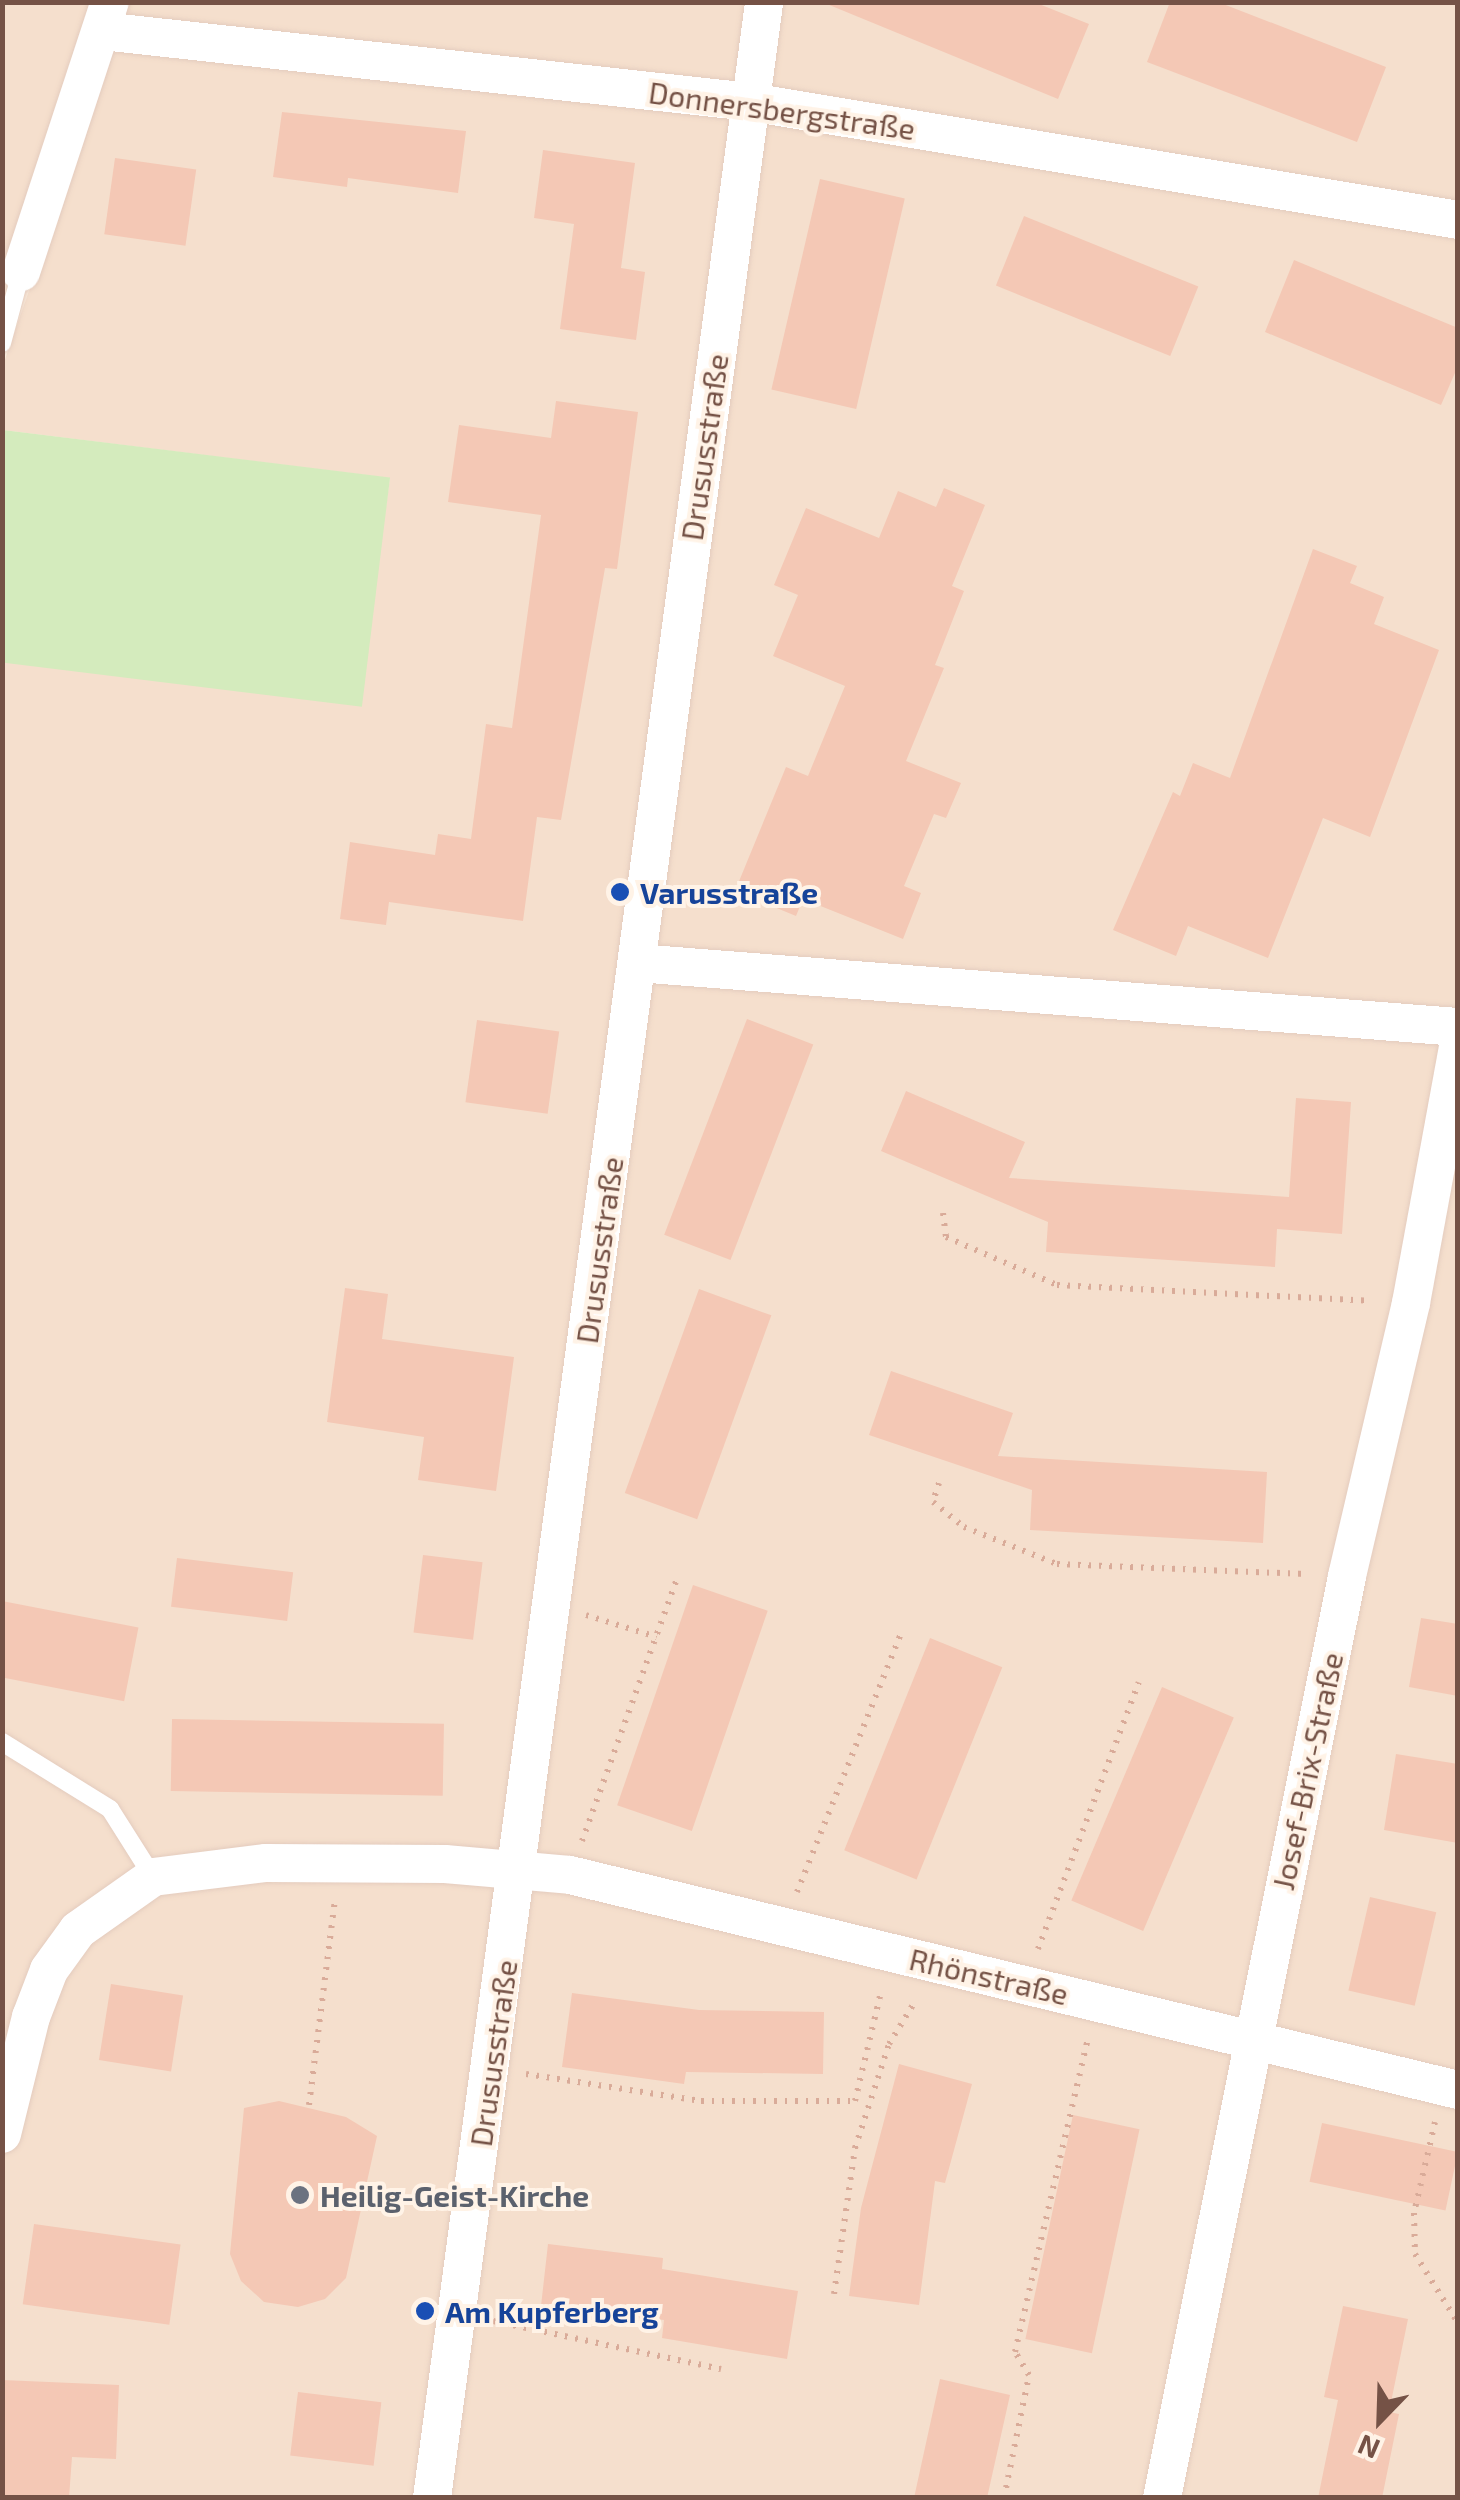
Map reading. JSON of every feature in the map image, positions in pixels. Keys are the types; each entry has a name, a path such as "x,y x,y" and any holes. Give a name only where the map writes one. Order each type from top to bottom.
{"street":[{"name":"Drususstraße","path":"432,2498 520,1870 764,2"},
{"name":"Donnersbergstraße","path":"106,17 750,102 1458,220"},
{"path":"21,272 106,17"},
{"path":"638,963 1458,1027"},
{"name":"Josef-Brix-Straße","path":"1162,2498 1347,1576 1411,1303 1458,1046"},
{"path":"2,2134 49,1970 78,1930 153,1877 266,1863 520,1870"},
{"name":"Rhönstraße","path":"520,1870 570,1875 1450,2089"}],"lane":[{"path":"2,343 21,272"},
{"path":"2,1742 110,1809 153,1877"}],"path":[{"path":"943,1213 946,1238 1057,1284 1411,1303"},
{"path":"939,1483 933,1502 964,1528 1057,1564 1347,1576"},
{"path":"570,1875 676,1582"},
{"path":"552,1604 656,1637"},
{"path":"783,1926 902,1632"},
{"path":"1025,1983 1139,1682"},
{"path":"310,2105 339,1864"},
{"path":"490,2068 701,2101 855,2101 891,1953"},
{"path":"834,2294 856,2148 889,2044 938,1965"},
{"path":"1004,2498 1030,2375 1016,2352 1096,2002"},
{"path":"1450,2089 1414,2213 1415,2254 1458,2323"},
{"path":"457,2314 721,2369"}],"shaded area":[{"path":"3,3 1457,3 1457,2497 3,2497 3,661 358,705 390,478 3,430 3,365 36,271 3,259"}],"green space":[{"path":"3,430 390,478 362,707 2,663"}],"building":[{"path":"822,2 1034,2 1089,24 1058,99"},
{"path":"1170,2 1218,2 1386,67 1357,142 1147,62"},
{"path":"282,112 466,131 458,193 348,178 347,187 273,177"},
{"path":"543,150 635,163 621,268 645,272 636,340 560,329 574,224 534,218"},
{"path":"115,158 196,169 185,246 104,234"},
{"path":"820,179 905,199 856,409 771,389"},
{"path":"1024,216 1198,286 1170,356 996,286"},
{"path":"1294,260 1458,328 1458,366 1441,405 1265,332"},
{"path":"556,401 638,412 617,569 605,568 561,820 537,817 523,921 389,902 386,925 340,919 350,842 435,855 438,834 471,839 486,724 512,728 541,515 448,502 459,425 551,438"},
{"path":"944,488 985,505 952,586 964,591 935,665 944,668 906,761 961,783 946,818 934,814 904,886 921,893 903,939 803,899 796,916 735,891 786,767 808,776 845,686 773,656 798,595 774,585 806,508 879,538 898,491 936,507"},
{"path":"1313,549 1357,566 1350,583 1384,597 1374,624 1439,650 1370,837 1323,818 1268,958 1188,926 1176,956 1113,930 1173,792 1180,796 1193,763 1230,778"},
{"path":"747,1019 813,1044 731,1260 664,1235"},
{"path":"477,1020 559,1032 548,1114 465,1102"},
{"path":"906,1091 1025,1142 1009,1178 1289,1197 1296,1098 1351,1102 1342,1234 1277,1229 1275,1267 1046,1252 1048,1222 881,1151"},
{"path":"345,1288 388,1294 382,1339 514,1357 496,1491 418,1480 424,1437 327,1422"},
{"path":"699,1289 771,1315 697,1519 625,1493"},
{"path":"891,1371 1013,1413 998,1456 1267,1472 1263,1543 1030,1530 1032,1490 869,1435"},
{"path":"423,1555 483,1562 473,1640 413,1632"},
{"path":"177,1558 293,1572 287,1621 171,1607"},
{"path":"693,1585 768,1611 692,1831 617,1805"},
{"path":"2,1601 138,1628 124,1701 2,1677"},
{"path":"1421,1618 1458,1624 1458,1696 1409,1687"},
{"path":"930,1638 1002,1667 917,1880 844,1850"},
{"path":"1162,1687 1234,1717 1143,1931 1071,1901"},
{"path":"172,1719 444,1724 443,1796 171,1791"},
{"path":"1396,1754 1458,1764 1458,1843 1384,1830"},
{"path":"1370,1897 1436,1912 1415,2006 1348,1991"},
{"path":"111,1984 183,1995 171,2071 99,2060"},
{"path":"572,1993 699,2010 824,2012 823,2074 686,2072 684,2084 562,2067"},
{"path":"899,2064 972,2084 945,2183 935,2181 919,2305 849,2296 861,2208"},
{"name":"Heilig-Geist-Kirche","path":"279,2101 346,2117 377,2136 346,2278 325,2299 298,2307 264,2302 241,2281 230,2254 244,2108"},
{"path":"1073,2115 1140,2129 1092,2353 1025,2339"},
{"path":"1322,2123 1458,2152 1445,2211 1310,2182"},
{"path":"34,2224 181,2245 169,2325 23,2304"},
{"path":"548,2244 663,2258 662,2269 798,2291 787,2359 662,2338 664,2320 541,2306"},
{"path":"1343,2306 1408,2319 1389,2412 1399,2414 1382,2498 1318,2498 1338,2400 1324,2397"},
{"path":"940,2379 1010,2395 987,2498 914,2498"},
{"path":"2,2380 119,2385 116,2459 72,2457 69,2498 2,2498"},
{"path":"298,2392 381,2402 374,2466 290,2456"}],"place":[{"name":"Varusstraße","path":"620,892"},
{"name":"Heilig-Geist-Kirche","path":"300,2195"},
{"name":"Am Kupferberg","path":"425,2311"}]}
